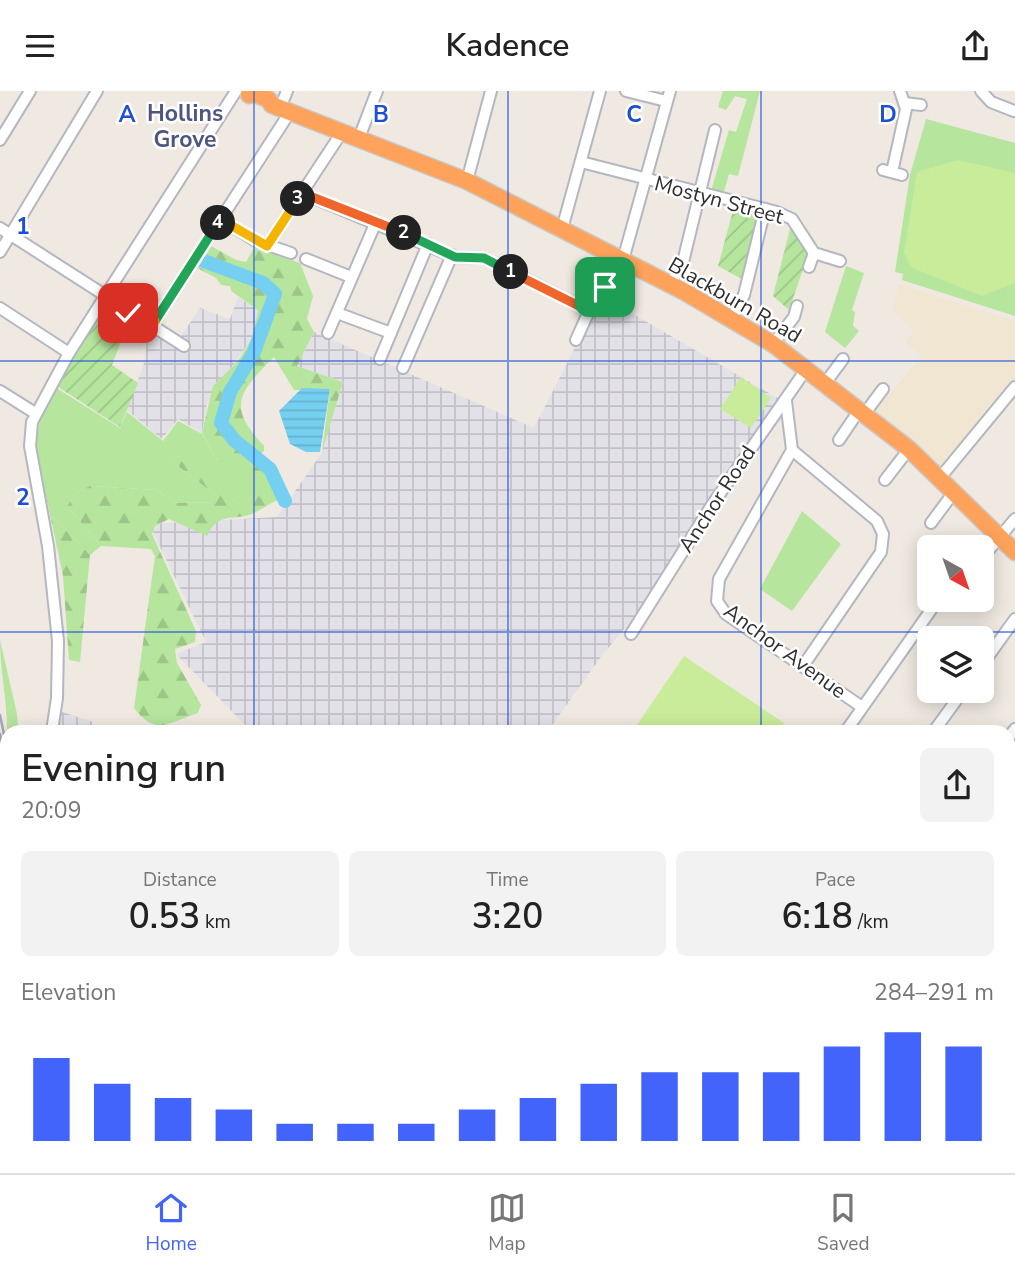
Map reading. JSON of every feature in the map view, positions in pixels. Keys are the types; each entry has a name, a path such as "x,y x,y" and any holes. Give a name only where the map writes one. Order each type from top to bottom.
{"highway":[{"name":"Blackburn Road","path":"241,92 254,93 281,108 467,181 732,319 807,368 909,449 1015,552"}],"street":[{"path":"0,140 30,91"},
{"path":"0,252 97,91"},
{"path":"151,327 220,219 281,108 287,91"},
{"path":"359,138 377,91"},
{"path":"467,181 491,91"},
{"path":"562,229 600,91"},
{"path":"576,340 589,311 623,260 668,96 626,91"},
{"path":"892,172 905,103 900,91"},
{"path":"981,91 991,102 1014,111"},
{"path":"53,725 57,698 58,641 48,546 30,446 35,413 104,297 241,92"},
{"path":"905,103 920,105"},
{"path":"670,285 683,262 715,131"},
{"path":"267,246 342,132"},
{"name":"Mostyn Street","path":"581,162 765,209 792,219 814,253"},
{"path":"302,193 452,255 484,258 589,311"},
{"path":"732,319 744,295 765,209"},
{"path":"220,219 267,246 291,253"},
{"path":"328,334 376,222"},
{"path":"0,228 184,346"},
{"path":"380,359 428,244"},
{"path":"809,267 814,253 840,261"},
{"path":"403,368 452,255"},
{"path":"306,259 351,277"},
{"path":"773,344 794,317 797,306"},
{"path":"0,308 69,353"},
{"path":"337,313 391,333"},
{"path":"826,382 844,359"},
{"name":"Anchor Road","path":"631,634 779,405 786,401 807,368"},
{"path":"939,479 1015,387"},
{"path":"839,440 883,389"},
{"path":"0,391 35,413"},
{"path":"786,401 792,450 877,521 884,539 878,555 803,666"},
{"path":"885,480 909,449"},
{"name":"Anchor Avenue","path":"792,450 719,579 715,596 726,614 862,707"},
{"path":"931,523 954,492"},
{"path":"994,543 1015,519"},
{"path":"850,725 929,613"},
{"path":"994,649 1015,619"},
{"path":"938,725 954,703"}],"shaded area":[{"path":"899,284 1015,321 1015,379 940,466 875,412 921,357 906,342 914,331 893,311"},
{"path":"238,297 258,310 252,338 207,403 202,433 178,419 162,439 127,410 144,363 148,333 159,337 173,348 200,308 230,319"},
{"path":"604,297 779,399 638,613 603,654 552,725 245,725 176,654 206,642 149,524 277,517 321,454 343,382 297,366 314,332 534,428 595,308"},
{"path":"62,712 91,721 93,725 60,725"}],"green space":[{"path":"723,91 760,91 738,176 729,174 723,195 711,191 729,130 736,132 747,99 735,96 726,110 718,107"},
{"path":"926,119 1015,143 1015,316 902,280 903,274 895,272 910,175"},
{"path":"958,160 1015,173 1015,283 982,296 912,268 904,253 917,172"},
{"path":"734,207 757,215 743,276 740,278 718,266"},
{"path":"790,229 794,229 808,255 789,310 773,296"},
{"path":"211,246 236,260 246,262 254,248 300,263 313,296 307,319 314,332 297,366 343,382 322,452 330,389 294,390 274,357 245,390 241,409 252,432 264,446 264,451 260,454 232,428 228,415 232,395 259,351 276,294 264,281 203,259"},
{"path":"200,264 262,285 272,295 251,352 227,390 219,423 233,444 267,471 282,498 249,515 217,522 207,536 169,519 155,526 152,534 196,631 195,642 175,649 177,663 201,705 198,713 156,725 142,717 134,708 155,556 151,549 101,546 67,506 77,492 90,486 157,490 177,503 216,502 218,497 169,459 170,453 233,500 251,486 215,457 202,433 213,386 238,361 252,338 258,310 231,291 230,286 221,285 216,278 197,268"},
{"path":"846,266 864,273 852,310 855,312 853,326 859,331 845,348 825,332"},
{"path":"96,319 122,339 112,365 138,383 120,427 55,385"},
{"path":"741,377 771,398 751,428 720,409"},
{"path":"53,386 120,428 127,412 163,441 178,421 202,434 215,457 252,486 233,500 169,459 218,497 216,502 177,503 157,490 90,486 77,492 67,506 101,546 90,555 54,517 51,519 42,481 37,438 39,423"},
{"path":"802,511 841,544 792,611 760,589"},
{"path":"54,517 90,555 80,662 69,660 63,576 51,519"},
{"path":"0,640 18,725 7,725"},
{"path":"684,656 784,723 782,725 637,725"}],"water":[{"path":"302,388 330,389 320,452 306,452 290,444 279,411"}],"waterway":[{"path":"201,260 263,283 275,294 254,352 230,392 221,423 234,440 270,469 285,501"}],"railway":[{"path":"0,715 2,725"}],"district":[{"name":"Hollins Grove","path":"185,126"}],"route":[{"path":"128,313 151,327 220,219 267,246 302,193 455,257 484,258 589,311 605,287"}]}
